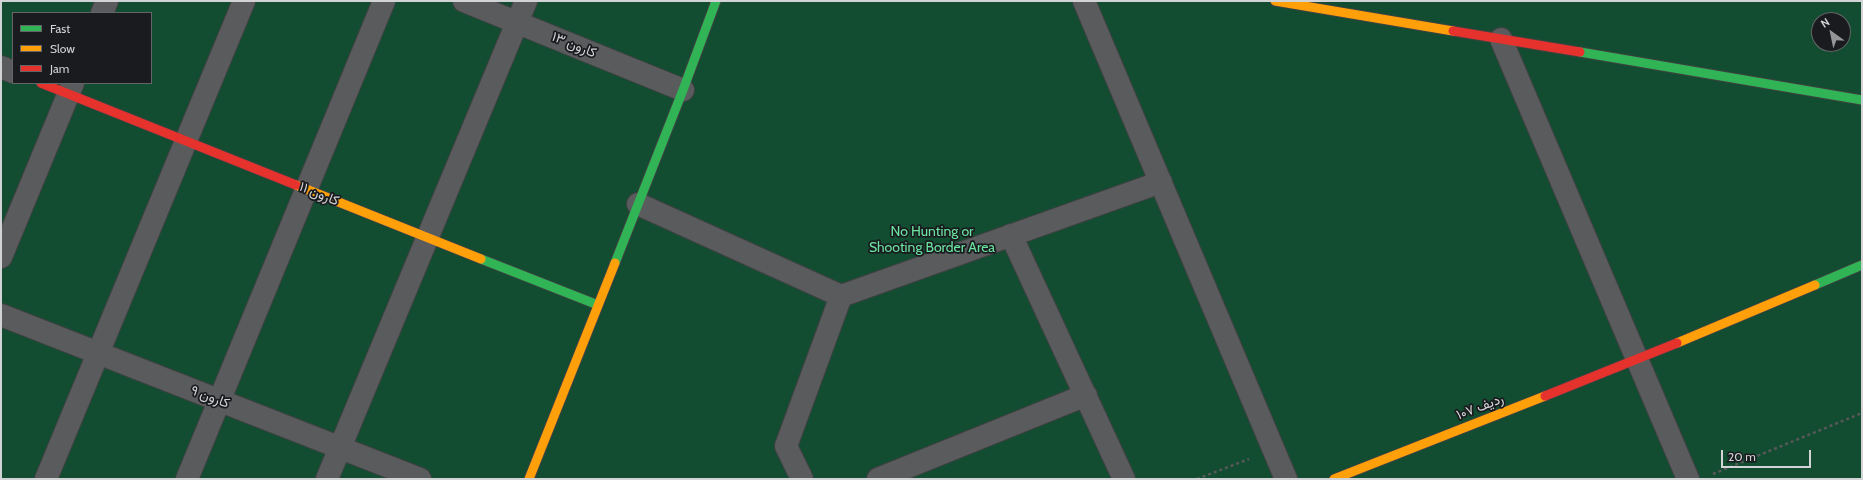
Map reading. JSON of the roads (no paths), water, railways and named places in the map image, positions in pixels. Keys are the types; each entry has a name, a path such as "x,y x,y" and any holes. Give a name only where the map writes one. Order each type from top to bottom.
{"street":[{"path":"102,12 107,1"},
{"path":"46,479 244,1"},
{"path":"187,479 384,1"},
{"name":"کارون ۱۳","path":"464,1 683,90"},
{"path":"327,479 526,1"},
{"path":"529,479 683,90 716,1"},
{"path":"1084,1 1286,479"},
{"path":"1275,1 1862,100"},
{"path":"1501,39 1688,479"},
{"path":"1,67 12,72"},
{"name":"کارون ۱۱","path":"46,84 71,89 186,141 598,305"},
{"path":"1,257 71,89"},
{"path":"638,204 840,296 1161,182"},
{"path":"1011,235 1124,479"},
{"name":"ردیف ۱۰۷","path":"1334,479 1637,360 1862,265"},
{"path":"802,479 786,446 840,296"},
{"name":"کارون ۹","path":"1,315 420,479"},
{"path":"878,479 1086,395"}],"park label":[{"name":"No Hunting or Shooting Border Area","path":"932,240"}]}
